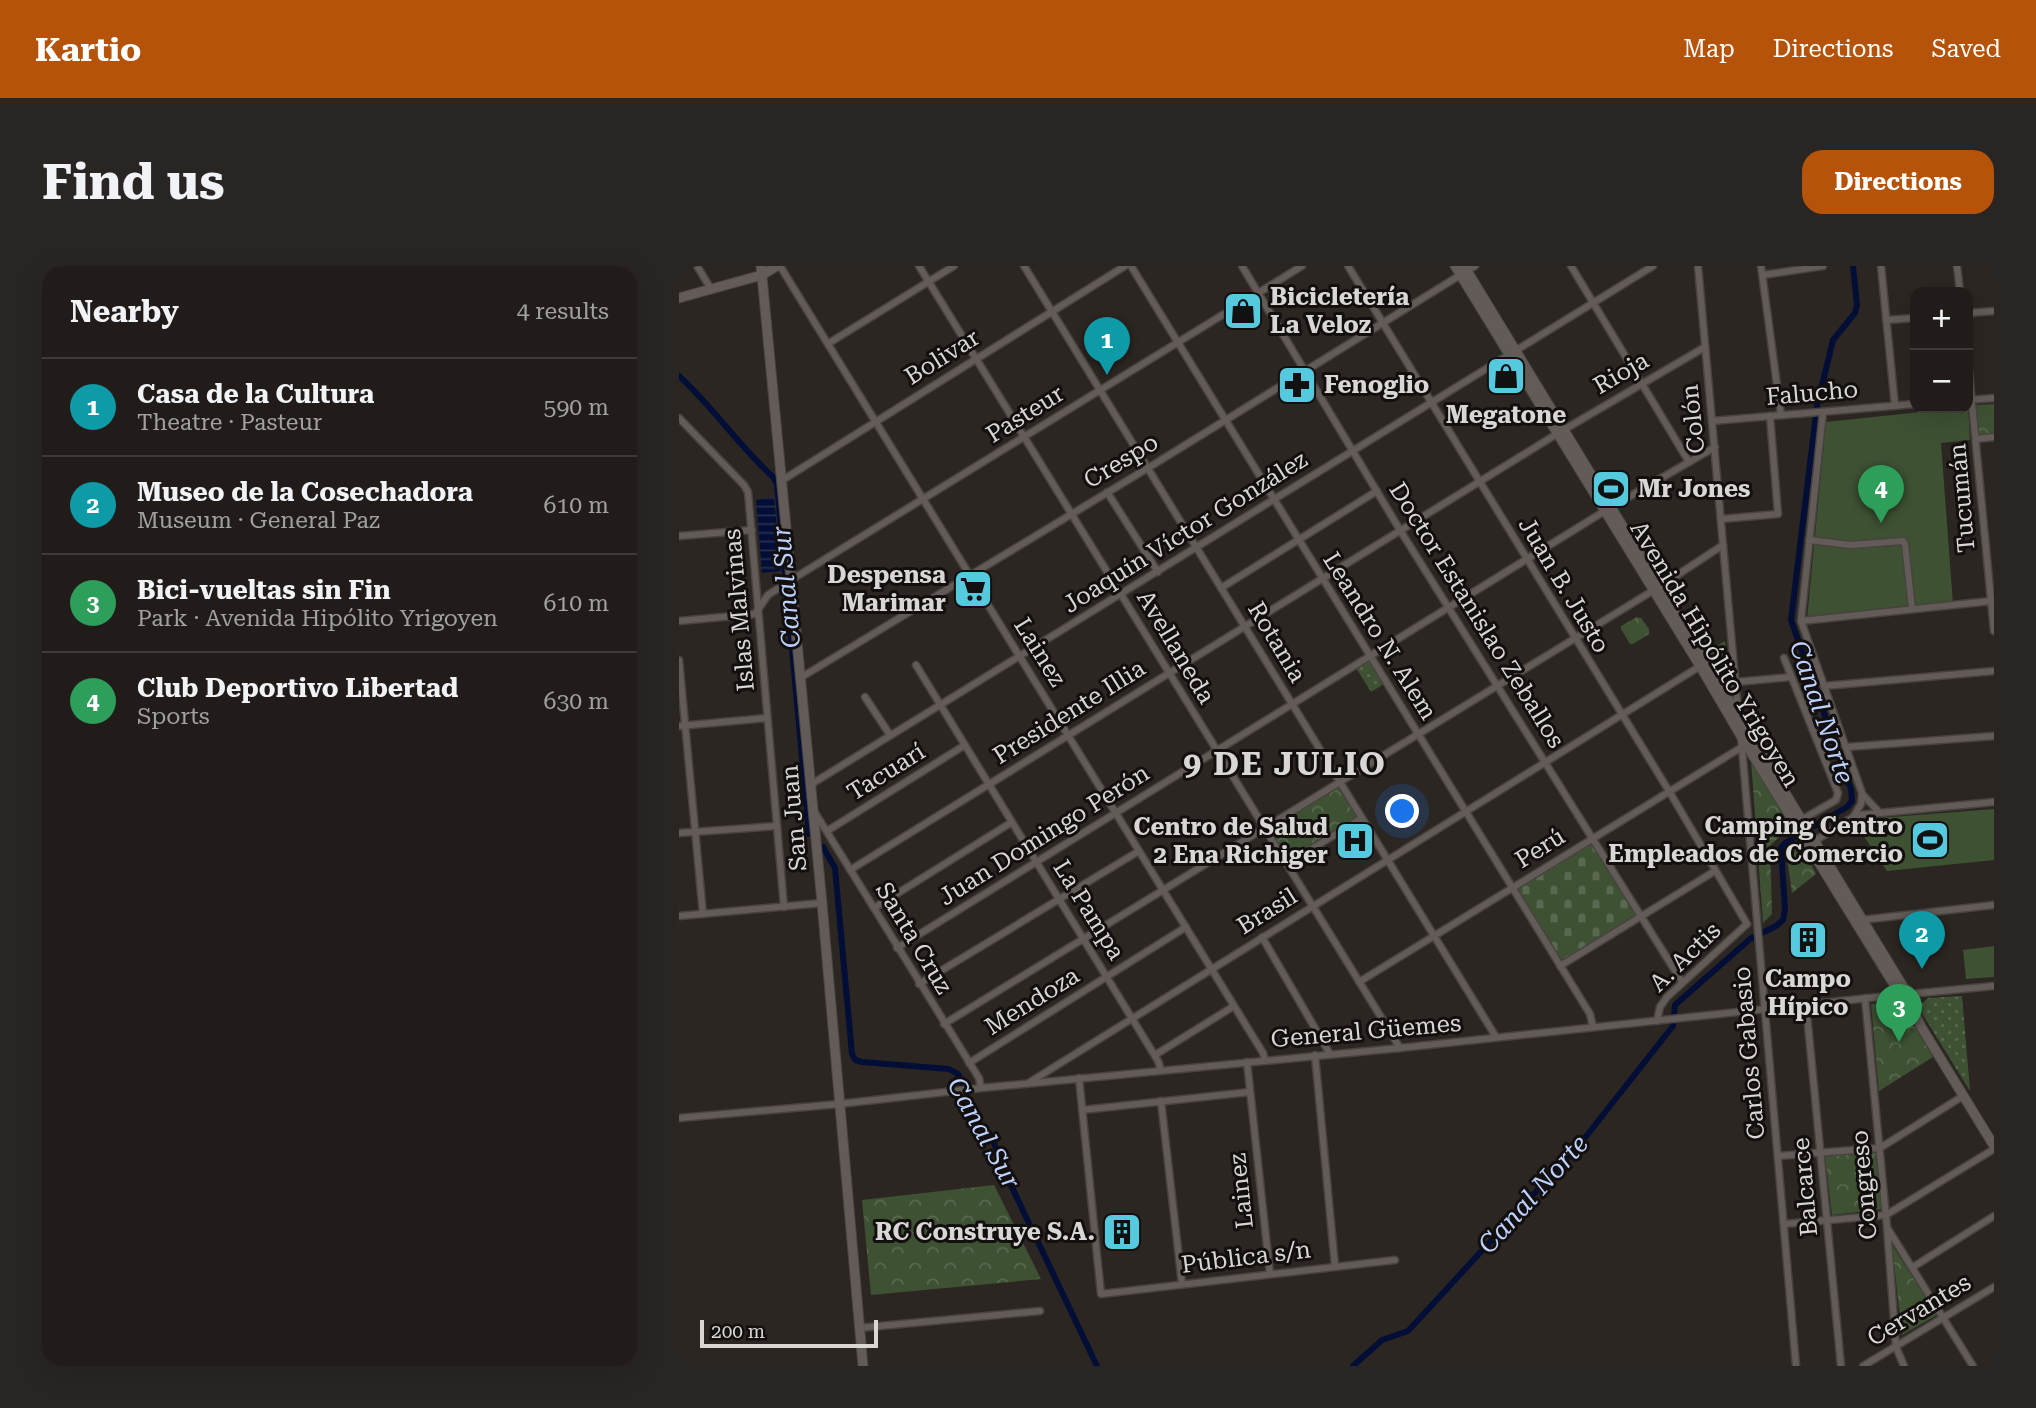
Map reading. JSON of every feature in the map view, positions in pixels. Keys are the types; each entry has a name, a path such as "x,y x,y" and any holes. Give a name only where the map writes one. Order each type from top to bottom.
{"street":[{"path":"697,266 711,289"},
{"path":"679,298 779,266"},
{"name":"Lainez","path":"779,266 924,498 1265,1060"},
{"name":"Avellaneda","path":"919,266 1400,1048"},
{"path":"829,343 954,266"},
{"name":"Rotania","path":"1024,266 1496,1037"},
{"name":"Bolivar","path":"781,481 1125,266"},
{"name":"Leandro N. Alem","path":"1131,266 1590,1014 1593,1027"},
{"name":"Doctor Estanislao Zeballos","path":"1242,266 1448,608 1682,982"},
{"name":"Pasteur","path":"758,612 770,594 791,580 1302,266"},
{"name":"Juan B. Justo","path":"1348,266 1747,924"},
{"path":"1571,266 1689,462"},
{"name":"Joaquín Víctor González","path":"810,785 1653,266"},
{"name":"Colón","path":"1698,266 1741,741"},
{"path":"1761,266 1781,415"},
{"path":"1763,275 1823,266"},
{"path":"1881,266 1895,406"},
{"path":"1957,266 1959,287"},
{"name":"Crespo","path":"800,678 1383,324 1464,269"},
{"name":"Avenida Hipólito Yrigoyen","path":"1464,269 1656,588 1738,718 1903,995 1913,1020 1920,1025 1963,1096 1990,1132 1994,1148"},
{"name":"San Juan","path":"762,270 863,1366"},
{"path":"1973,313 1994,311"},
{"path":"1886,320 1910,318"},
{"name":"Rioja","path":"1561,432 1705,347"},
{"path":"1973,400 1994,398"},
{"name":"Falucho","path":"1712,421 1910,404"},
{"path":"1823,412 1801,621 1862,793 1869,804 1879,812"},
{"name":"Tucumán","path":"1972,413 1994,631"},
{"path":"1721,519 1778,514 1770,416"},
{"name":"Islas Malvinas","path":"679,418 746,488 785,907"},
{"name":"Presidente Illia","path":"850,870 1561,432"},
{"path":"1976,439 1994,438"},
{"name":"Juan Domingo Perón","path":"897,948 1608,509 1715,447"},
{"path":"1221,588 1377,491"},
{"path":"1107,492 1158,572"},
{"path":"679,536 752,530"},
{"path":"1985,534 1994,533"},
{"path":"1809,540 1850,545 1903,541 1912,609"},
{"path":"944,1024 1723,545"},
{"path":"757,591 763,595 770,594"},
{"path":"1801,621 1991,601"},
{"path":"679,621 758,612"},
{"path":"1784,658 1838,797 1800,824"},
{"path":"679,660 682,726 703,914"},
{"name":"Avenida Hipólito Yrigoyen","path":"1703,664 1741,741 1800,824"},
{"name":"Brasil","path":"1028,1083 1703,664"},
{"name":"La Pampa","path":"916,665 1132,1017 1161,1070"},
{"path":"1824,686 1994,671"},
{"path":"1736,682 1791,677"},
{"path":"866,697 890,735"},
{"path":"682,726 767,718"},
{"path":"1847,747 1994,736"},
{"name":"Perú","path":"1359,982 1669,792 1741,741"},
{"name":"Carlos Gabasio","path":"1741,741 1796,1366"},
{"name":"Tacuarí","path":"827,831 965,745"},
{"path":"1853,817 1861,804 1862,793"},
{"path":"1810,840 1853,817 1879,812 1994,802"},
{"name":"Santa Cruz","path":"812,809 979,1079 981,1088"},
{"path":"1287,864 1363,818"},
{"path":"873,908 1012,822"},
{"path":"679,833 777,826"},
{"path":"919,984 1139,850"},
{"path":"1560,966 1715,871"},
{"path":"679,916 822,903"},
{"path":"1859,921 1994,905"},
{"path":"1747,924 1756,924"},
{"name":"A. Actis","path":"1657,1021 1660,1007 1682,982 1747,924"},
{"name":"Mendoza","path":"969,1063 1186,927"},
{"path":"1262,937 1330,1054"},
{"name":"General Güemes","path":"679,1118 1400,1048 1994,986"},
{"name":"Congreso","path":"1865,998 1896,1347 1904,1366"},
{"name":"Balcarce","path":"1806,1004 1841,1366"},
{"path":"1154,1055 1234,1006"},
{"path":"1315,1055 1335,1266"},
{"name":"Lainez","path":"1247,1062 1270,1274"},
{"path":"1079,1078 1082,1110 1250,1092"},
{"path":"1778,1156 1879,1147 1963,1096"},
{"path":"1161,1101 1182,1284"},
{"name":"Pública s/n","path":"1082,1110 1101,1294 1395,1260"},
{"path":"1784,1224 1886,1215 1994,1148"},
{"path":"1913,1267 1994,1216"},
{"path":"1887,1227 1973,1366"},
{"name":"Cervantes","path":"1863,1366 1994,1287"},
{"path":"859,1328 1040,1311"}],"green space":[{"path":"1994,404 1994,435 1979,436 1976,405"},
{"path":"1911,413 1968,413 1970,440 1941,443 1953,604 1807,619 1826,422"},
{"path":"1637,617 1641,618 1649,629 1649,634 1630,644 1621,626"},
{"path":"1725,641 1733,697 1705,652"},
{"path":"1369,660 1384,684 1371,692 1356,668"},
{"path":"1751,760 1790,826 1770,846 1772,914 1763,923"},
{"path":"1340,782 1362,818 1287,864 1265,828"},
{"name":"Camping Centro Empleados de Comercio","path":"1994,809 1994,860 1887,871 1853,820"},
{"path":"1592,838 1642,918 1560,966 1512,888"},
{"path":"1800,842 1816,874 1792,893 1786,852"},
{"path":"1994,946 1994,977 1966,979 1963,950"},
{"path":"1962,996 1970,1091 1918,1007 1928,998"},
{"path":"1899,1001 1933,1057 1879,1091 1871,1004"},
{"path":"1876,1150 1883,1209 1832,1215 1825,1155"},
{"path":"994,1185 1041,1279 871,1295 862,1200"},
{"path":"1892,1245 1937,1315 1902,1335"}],"water":[{"path":"774,497 781,571 762,573 756,500"}],"waterway":[{"name":"Canal Norte","path":"1353,1366 1382,1340 1408,1331 1580,1144 1673,1026 1675,1005 1750,939 1783,920 1785,909 1781,848 1785,843 1847,807 1852,801 1851,789 1791,620 1817,406 1833,340 1855,313 1857,305 1853,266"},
{"name":"Canal Sur","path":"679,376 777,484 809,834"},
{"name":"Canal Sur","path":"823,847 835,868 852,1054 855,1060 949,1069 958,1074 964,1102 971,1117 992,1138 1009,1181 1097,1366"}],"place":[{"name":"Bicicletería La Veloz","path":"1243,311"},
{"name":"Casa de la Cultura","path":"1107,375"},
{"name":"Megatone","path":"1506,376"},
{"name":"Fenoglio","path":"1297,385"},
{"name":"Mr Jones","path":"1611,489"},
{"name":"Club Deportivo Libertad","path":"1881,523"},
{"name":"Despensa Marimar","path":"973,589"},
{"name":"Camping Centro Empleados de Comercio","path":"1930,840"},
{"name":"Centro de Salud 2 Ena Richiger","path":"1355,841"},
{"name":"Campo Hípico","path":"1808,940"},
{"name":"Museo de la Cosechadora","path":"1922,969"},
{"name":"Bici-vueltas sin Fin","path":"1899,1042"},
{"name":"RC Construye S.A.","path":"1122,1232"}],"district":[{"name":"9 DE JULIO","path":"1285,764"}]}
